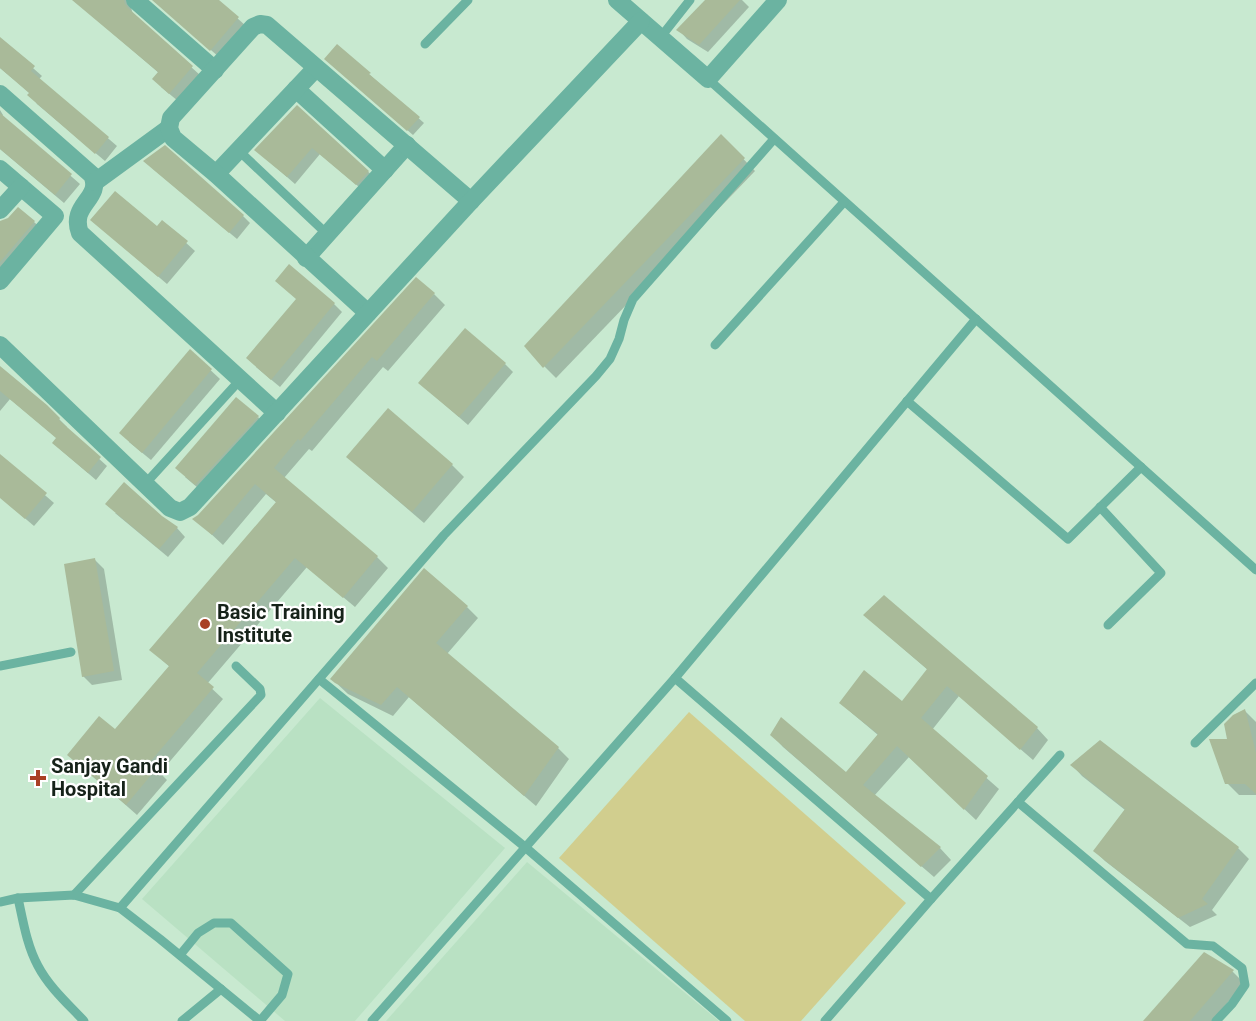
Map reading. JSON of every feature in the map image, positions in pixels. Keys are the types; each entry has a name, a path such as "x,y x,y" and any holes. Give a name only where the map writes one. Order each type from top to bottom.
{"street":[{"path":"135,0 215,70"},
{"path":"623,2 641,21 708,79 778,0"},
{"path":"0,345 170,508 180,512 190,507 471,201 641,21"},
{"path":"368,313 216,174 173,138 169,128 171,118 253,27 260,24 267,25 471,201"},
{"path":"216,174 316,68"},
{"path":"296,89 385,170"},
{"path":"0,94 92,175 95,182 94,190 78,214 77,224 80,233 277,413"},
{"path":"95,182 169,128"},
{"path":"306,258 407,145"},
{"path":"0,169 55,216 0,281"},
{"path":"0,210 21,187"}],"lane":[{"path":"425,44 468,0"},
{"path":"660,38 690,0"},
{"path":"708,79 1256,570"},
{"path":"120,908 444,534 596,376 610,359 633,300 774,139"},
{"path":"238,150 327,234"},
{"path":"715,345 844,201"},
{"path":"372,1021 675,678 976,319"},
{"path":"145,484 240,381"},
{"path":"907,401 1068,539 1141,467"},
{"path":"1100,507 1161,573 1108,625"},
{"path":"0,666 71,652"},
{"path":"74,895 261,695 260,689 236,666"},
{"path":"675,678 931,899"},
{"path":"319,680 525,847 727,1021"},
{"path":"1195,743 1256,683"},
{"path":"825,1021 1060,755"},
{"path":"1018,802 1187,944 1213,946 1242,968 1245,984 1232,1004 1216,1021"},
{"path":"0,902 18,898 74,895 120,908 260,1021 282,995 288,974 231,923 214,923 198,933 180,955"},
{"path":"18,898 30,946 38,967 84,1021"},
{"path":"182,1021 221,990"}],"shaded area":[{"path":"320,698 505,848 355,1021 285,1021 142,899"},
{"path":"689,712 906,903 801,1021 745,1021 559,858"},
{"path":"527,862 719,1021 386,1021"}],"building":[{"path":"72,0 124,0 128,8 193,66 169,94 152,79 158,72"},
{"path":"152,0 219,0 239,17 210,51"},
{"path":"705,0 740,0 699,45 676,30"},
{"path":"0,37 35,66 31,71 109,137 95,154 27,95 29,93 0,68"},
{"path":"337,44 420,117 407,131 324,59"},
{"path":"297,105 369,171 356,185 312,148 287,177 254,150"},
{"path":"0,113 72,174 55,195 0,149"},
{"path":"721,134 745,158 543,368 524,346"},
{"path":"165,145 244,215 229,233 143,161"},
{"path":"115,191 157,226 162,220 188,241 158,277 90,220"},
{"path":"18,207 35,221 0,262 0,221 8,218"},
{"path":"289,264 335,303 271,380 246,358 296,299 275,281"},
{"name":"Basic Training Institute","path":"416,277 435,293 377,361 372,357 274,468 378,556 343,598 295,558 197,673 214,687 150,762 157,768 126,805 67,755 99,716 115,729 169,666 149,650 276,502 255,484 212,535 192,519"},
{"path":"465,328 506,363 459,417 418,383"},
{"path":"190,349 212,369 142,453 119,433"},
{"path":"0,366 47,405 60,418 59,420 101,457 88,473 52,443 56,438 0,391"},
{"path":"236,397 259,416 195,485 175,468"},
{"path":"388,408 453,464 412,512 346,457"},
{"path":"0,454 47,493 25,519 0,498"},
{"path":"124,482 178,527 159,549 105,504"},
{"path":"95,558 114,671 82,677 64,564"},
{"path":"424,568 468,606 436,643 559,747 524,796 397,687 381,705 330,679"},
{"path":"884,595 1038,727 1020,750 947,686 921,718 988,776 964,810 897,746 863,785 941,847 921,867 770,735 781,717 846,772 878,734 839,703 864,670 902,701 927,669 863,615"},
{"path":"1245,709 1256,753 1256,794 1245,784 1225,784 1209,739 1227,739 1224,724 1233,715"},
{"path":"1100,740 1239,847 1202,899 1208,904 1178,918 1093,851 1125,809 1070,765"},
{"path":"1204,952 1234,970 1190,1021 1143,1021"}],"place":[{"name":"Basic Training Institute","path":"205,624"},
{"name":"Sanjay Gandi Hospital","path":"38,778"}]}
